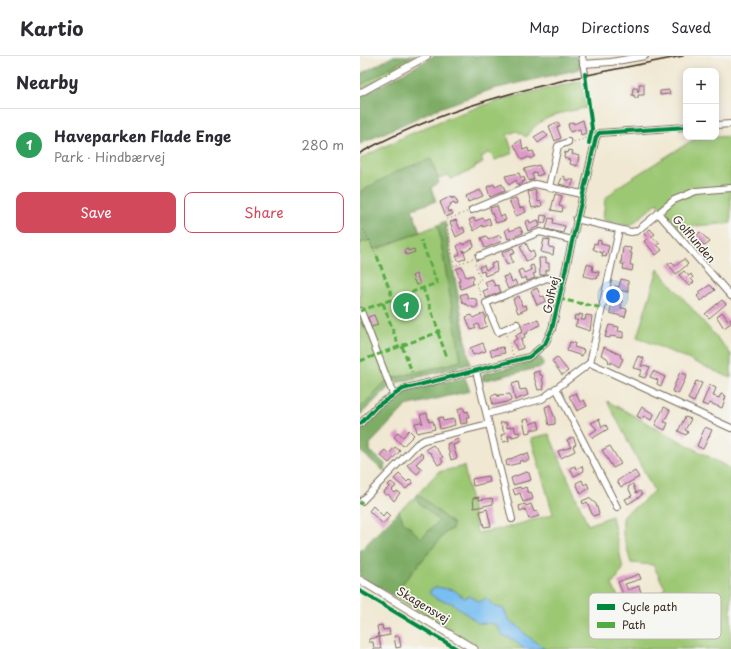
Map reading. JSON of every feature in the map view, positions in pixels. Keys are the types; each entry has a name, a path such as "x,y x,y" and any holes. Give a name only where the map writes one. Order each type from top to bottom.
{"main road":[{"name":"Skagensvej","path":"360,580 474,649"}],"street":[{"path":"360,93 427,56"},
{"path":"582,56 585,74"},
{"path":"583,64 611,62 645,56"},
{"path":"719,125 731,124"},
{"path":"592,137 599,133 683,127"},
{"name":"Golfvej","path":"360,424 377,406 393,394 416,385 521,360 541,349 552,329 582,194 592,137"},
{"path":"549,187 558,146 568,142"},
{"path":"472,210 535,184 582,194"},
{"name":"Golflunden","path":"619,230 631,232 637,231 674,200 692,192 731,188"},
{"name":"Golflunden","path":"658,213 731,296"},
{"path":"487,414 542,399 590,363 619,230 576,219"},
{"path":"479,256 540,232 572,240"},
{"path":"517,324 498,332 486,304 547,278 563,282"},
{"path":"361,311 393,394"},
{"path":"590,363 731,428"},
{"path":"476,370 512,519"},
{"path":"556,388 617,507"},
{"path":"362,501 417,444 424,440 490,424"}],"path":[{"path":"568,142 570,144 586,137 592,137 592,129"},
{"path":"472,210 446,220 454,266 479,256"},
{"path":"360,227 365,232 378,256"},
{"path":"479,256 475,264 481,280 476,282 486,304"},
{"path":"504,329 514,357"},
{"path":"507,359 519,356"}],"green space":[{"path":"394,56 411,56 360,85 360,74"},
{"path":"411,56 421,56 360,90 360,85"},
{"path":"434,56 580,56 580,69 493,89 434,110 360,144 360,97"},
{"path":"581,81 586,108 552,116 538,124 526,137 517,131 507,135 513,153 495,160 489,152 481,158 483,163 451,179 449,175 438,178 431,159 360,192 360,159 376,150 410,134 462,113 518,95"},
{"path":"731,136 731,223 694,226 686,235 657,203 630,226 603,220 605,199 619,186 693,140 719,140 719,137"},
{"path":"431,159 439,182 431,188 436,201 412,209 420,232 374,250 370,240 360,243 360,192 399,170"},
{"path":"445,221 470,364 392,384 360,415 360,408 383,384 390,379 461,361 438,225"},
{"path":"438,225 461,361 390,379 360,408 360,243 370,240 375,250"},
{"path":"658,269 731,354 731,378 637,337"},
{"path":"538,356 544,363 542,367 482,381 483,374 524,364 537,358"},
{"path":"465,378 470,391 406,406 370,444 370,451 385,464 384,471 360,451 360,429 386,402 406,389"},
{"path":"607,401 731,469 731,649 483,649 395,597 402,584 446,532 452,529 453,524 418,494 438,472 464,466 477,533 506,528 553,514 531,438 549,434 588,525 612,516 623,569 612,585 616,593 589,593 589,639 721,639 721,593 662,593 665,588 653,565 631,563 623,535 623,519 626,513 640,504 654,491"},
{"path":"418,494 453,524 452,529 446,532 402,584 395,597 360,576 360,551 399,511 403,521 421,538 439,521 414,498"},
{"path":"414,498 439,521 421,538 403,521 399,511"}],"water":[{"path":"436,587 454,590 464,598 470,596 480,602 486,598 495,607 503,608 511,623 517,625 526,635 545,649 524,649 512,639 502,635 496,624 478,623 452,603 437,599 430,594 430,590"}],"building":[{"path":"639,84 644,84 644,95 638,95 638,98 635,98 634,95 632,96 633,88 637,88 638,92"},
{"path":"669,90 670,94 660,95 660,91"},
{"path":"583,120 586,133 581,135 580,129 570,132 568,124 573,122 574,124"},
{"path":"558,122 560,126 557,127 561,138 555,141 549,126"},
{"path":"544,131 548,136 538,143 534,137"},
{"path":"521,139 523,150 528,148 529,152 533,151 535,156 530,159 529,157 522,160 514,145"},
{"path":"569,150 573,151 572,154 579,156 577,166 570,164 571,160 564,158 565,152 568,153"},
{"path":"539,165 543,174 537,176 536,172 532,174 534,179 529,181 524,169"},
{"path":"519,173 521,178 524,177 525,181 518,186 516,180 509,185 505,176"},
{"path":"563,176 565,177 565,180 574,180 571,187 559,184"},
{"path":"494,184 495,187 502,184 505,191 490,197 487,187"},
{"path":"480,190 483,196 468,202 466,196"},
{"path":"535,190 538,202 541,201 542,206 532,208 528,192"},
{"path":"555,194 562,196 559,206 563,207 562,212 551,210"},
{"path":"451,196 452,199 455,197 458,204 455,205 454,202 450,204 451,206 447,208 448,212 451,211 453,214 446,217 440,202"},
{"path":"516,198 520,208 524,207 526,212 516,216 509,200"},
{"path":"497,206 501,217 504,215 506,220 496,223 490,208"},
{"path":"541,215 547,216 545,223 540,222"},
{"path":"474,218 475,221 483,218 484,220 489,218 491,224 483,227 482,225 474,231 469,220"},
{"path":"549,218 554,219 553,223 565,226 563,233 546,229"},
{"path":"456,220 460,229 463,227 465,232 456,237 450,222"},
{"path":"529,220 530,223 538,220 540,226 528,231 525,222"},
{"path":"520,227 523,233 508,239 505,230 509,228 510,231"},
{"path":"650,229 655,234 651,237 660,243 657,245 662,250 656,255 644,241 648,238 644,234"},
{"path":"700,232 710,242 705,246 699,240 696,243 692,239"},
{"path":"500,235 502,241 485,248 481,238 486,236 488,240"},
{"path":"544,239 550,240 549,247 554,248 553,255 541,252"},
{"path":"472,240 474,246 465,252 463,250 466,258 459,261 456,256 460,254 457,246 462,243 463,245"},
{"path":"598,240 601,241 601,244 609,246 606,257 602,256 603,251 602,253 593,249 594,243 597,244"},
{"path":"526,243 530,252 533,250 535,257 526,261 520,246"},
{"path":"623,247 631,248 630,253 632,253 630,265 633,265 632,271 623,269 624,264 621,264"},
{"path":"513,248 515,253 510,255 513,262 507,265 502,253"},
{"path":"408,249 408,251 414,249 415,252 406,255 404,250"},
{"path":"539,258 546,258 546,263 549,263 549,270 546,270 546,275 540,275"},
{"path":"684,259 688,264 676,274 668,264 672,262 675,266"},
{"path":"496,262 497,271 485,276 484,271 481,272 479,267 484,265 486,270 492,267 491,264"},
{"path":"587,264 593,266 592,271 599,272 597,279 584,276"},
{"path":"533,265 536,273 533,274 535,278 527,281 526,277 521,279 518,271 522,269 524,273 531,270 530,266"},
{"path":"462,267 466,277 473,275 474,279 472,280 473,284 461,289 458,281 460,280 456,269"},
{"path":"684,271 689,276 691,274 693,278 691,279 694,282 689,286 679,275"},
{"path":"416,274 420,284 416,285 412,276"},
{"path":"509,275 512,282 515,280 517,285 508,289 503,277"},
{"path":"492,279 495,286 498,285 501,292 486,298 483,291 488,289 485,282"},
{"path":"621,279 628,281 628,292 619,290 618,294 612,293 615,286 619,287"},
{"path":"710,285 715,290 701,301 697,296 701,293 699,292"},
{"path":"537,288 541,297 544,296 546,301 537,305 531,291"},
{"path":"466,293 468,298 476,299 478,306 474,308 463,303 460,295"},
{"path":"519,296 522,306 526,305 527,309 518,313 513,299"},
{"path":"613,298 622,300 621,308 627,309 625,317 610,313"},
{"path":"722,300 726,304 709,318 705,314"},
{"path":"722,312 728,320 731,318 731,323 724,328 717,317"},
{"path":"484,313 486,318 484,319 487,326 480,329 478,324 474,326 476,328 471,330 466,317 472,315 473,318"},
{"path":"579,314 583,315 581,320 585,320 586,315 592,316 590,331 575,326 578,320 574,320 575,315 579,316"},
{"path":"374,315 378,325 371,327 368,317"},
{"path":"538,320 540,325 524,334 525,337 521,339 523,348 517,350 513,341 517,339 516,335 523,332 521,325"},
{"path":"609,325 619,327 618,331 623,332 623,338 610,336 610,338 605,337"},
{"path":"570,342 575,343 574,347 584,350 582,356 567,351"},
{"path":"483,343 486,351 473,355 470,348"},
{"path":"503,347 505,353 492,356 490,350"},
{"path":"604,347 621,355 620,357 623,359 619,367 611,362 611,364 608,362 609,361 607,358 601,355"},
{"path":"638,356 644,358 641,366 644,365 650,367 645,378 639,376 642,370 633,368"},
{"path":"557,357 568,371 562,375 552,361"},
{"path":"539,371 540,375 542,375 544,389 538,390 533,373"},
{"path":"653,371 665,377 661,386 657,384 658,380 650,377"},
{"path":"680,372 687,375 678,394 672,391"},
{"path":"696,381 702,383 694,402 688,399"},
{"path":"518,382 520,390 526,389 528,395 515,400 512,384"},
{"path":"710,385 716,388 713,396 719,398 721,394 726,396 722,408 710,403 708,406 702,404"},
{"path":"576,393 580,402 584,400 587,406 577,411 569,396"},
{"path":"497,394 498,397 499,395 510,394 511,401 493,405 491,396"},
{"path":"550,405 555,419 555,424 549,425 545,407"},
{"path":"463,407 465,412 468,411 469,417 466,417 467,423 461,424 458,409"},
{"path":"642,407 654,414 651,420 644,416 642,419 637,416"},
{"path":"664,407 670,410 664,422 668,423 665,430 655,425"},
{"path":"427,413 429,422 433,421 435,429 417,433 415,423 421,422 423,424 420,415"},
{"path":"442,417 443,421 454,419 455,425 440,429 438,418"},
{"path":"685,417 691,419 685,430 688,432 686,435 678,431"},
{"path":"528,419 530,424 538,421 540,429 531,429 531,432 526,433 523,420"},
{"path":"599,419 602,427 606,425 608,429 593,438 590,434 597,429 591,423"},
{"path":"506,422 507,428 514,426 516,433 519,432 520,435 512,437 512,435 508,436 509,441 503,442 501,435 505,434 500,423"},
{"path":"705,427 712,430 703,449 697,446"},
{"path":"409,430 414,435 403,446 394,437 398,432 403,437"},
{"path":"573,437 576,444 573,446 575,451 561,458 558,451 571,447 567,440"},
{"path":"458,439 459,443 453,445 457,458 451,460 447,444"},
{"path":"433,445 443,457 441,458 443,462 438,465 430,452 429,453 426,449"},
{"path":"610,446 621,464 613,468 602,450"},
{"path":"395,447 400,451 389,463 380,455 385,450 389,454"},
{"path":"421,453 424,456 416,464 422,469 417,474 407,465"},
{"path":"528,453 530,460 523,462 523,460 519,461 520,463 507,466 506,461"},
{"path":"575,466 576,469 582,466 584,471 574,476 570,468"},
{"path":"635,471 639,477 621,487 617,481"},
{"path":"526,472 529,473 531,480 513,485 511,478"},
{"path":"399,474 407,482 410,479 413,482 406,489 394,479"},
{"path":"488,476 490,482 473,486 472,479"},
{"path":"582,480 584,485 587,483 589,488 581,494 576,483"},
{"path":"391,482 396,486 392,490 395,493 397,491 400,493 394,501 388,494 386,496 383,492 390,487 388,485"},
{"path":"633,484 636,493 640,491 642,495 628,504 625,499 632,496 628,487"},
{"path":"520,487 521,489 526,487 528,493 531,492 533,499 523,502 520,493 515,495 513,489"},
{"path":"479,497 479,500 492,498 493,504 474,508 473,498"},
{"path":"589,498 596,504 599,514 593,516 587,502 583,504 582,501"},
{"path":"525,504 526,506 531,504 534,512 537,511 539,516 529,519 525,509 520,511 519,506"},
{"path":"373,506 383,516 386,512 390,516 383,524 369,511"},
{"path":"487,509 491,526 484,527 480,511"},
{"path":"639,574 641,579 625,584 628,590 639,586 641,593 623,593 618,582"},
{"path":"382,625 383,630 389,629 390,635 379,637 377,626"},
{"path":"394,636 399,636 401,647 396,648"},
{"path":"379,637 381,649 374,649 373,642 369,642 369,639"}],"railway":[{"path":"360,153 438,117 478,104 558,82 683,56"}],"marked path":[{"path":"360,311 437,283 421,240"},
{"path":"377,256 393,299"},
{"path":"360,361 439,332 423,288"},
{"path":"559,299 603,308"},
{"path":"383,303 399,347"},
{"path":"438,333 447,357"},
{"path":"402,346 412,372"}],"cycle path":[{"path":"585,74 592,129 589,143"},
{"path":"360,424 377,406 403,389 529,357 545,344 552,329 596,137 599,133 683,127"},
{"path":"360,591 457,649"}],"place":[{"name":"Haveparken Flade Enge","path":"406,306"}]}
